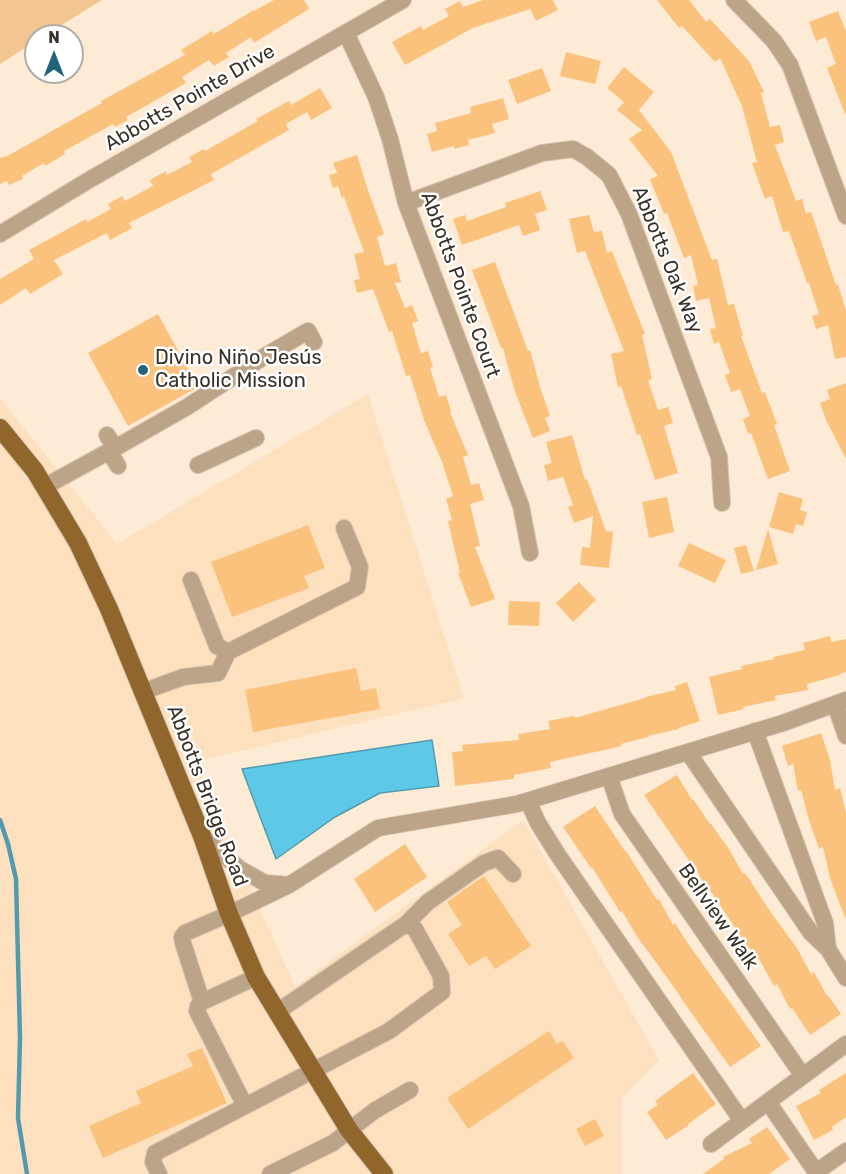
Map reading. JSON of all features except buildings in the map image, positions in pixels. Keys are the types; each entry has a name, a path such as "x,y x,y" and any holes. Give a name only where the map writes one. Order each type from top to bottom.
{"main road":[{"name":"Abbotts Bridge Road","path":"0,428 35,471 78,543 109,609 202,836 229,915 256,977 349,1130 384,1174"}],"street":[{"name":"Abbotts Pointe Drive","path":"0,234 89,180 403,0"},
{"path":"734,0 774,40 790,65 846,216"},
{"name":"Abbotts Pointe Court","path":"346,33 376,97 390,139 406,202 521,506 530,553"},
{"name":"Abbotts Oak Way","path":"406,202 542,153 573,149 609,175 629,214 718,456 722,503"},
{"path":"44,487 187,407 264,354 311,337"},
{"path":"198,465 256,438"},
{"path":"142,692 183,677 218,673 228,652 357,587 360,567 345,528"},
{"path":"191,580 217,646 228,652"},
{"path":"202,1002 182,937 185,933 229,915 290,885 378,828 528,801 783,723 840,702 846,736"},
{"path":"755,731 825,923 828,949"},
{"path":"688,752 810,933 828,949 846,978"},
{"name":"Bellview Walk","path":"609,776 622,814 803,1076"},
{"path":"528,801 538,823 558,855 742,1121"},
{"path":"202,836 240,868 265,882 290,885"},
{"path":"277,1012 406,924 428,902 484,863 498,858 513,873"},
{"path":"159,1174 153,1162 155,1153 389,1031 442,992 441,976 415,929 406,924"},
{"path":"245,1106 197,1011 202,1002 256,977"},
{"path":"711,1144 846,1044"},
{"path":"270,1174 333,1143 374,1111 410,1090"},
{"path":"768,1102 815,1173 846,1151"}],"shaded area":[{"path":"0,0 102,0 63,24 24,24 24,49 0,64"},
{"path":"368,394 464,698 195,762 295,987 523,820 659,1060 622,1098 622,1174 0,1174 0,398 117,544"}],"water":[{"path":"432,740 439,786 380,793 335,817 276,859 242,769"}],"waterway":[{"path":"0,820 16,879 20,1038 18,1118 27,1174"}],"place":[{"name":"Divino Niño Jesús Catholic Mission","path":"143,370"}]}
